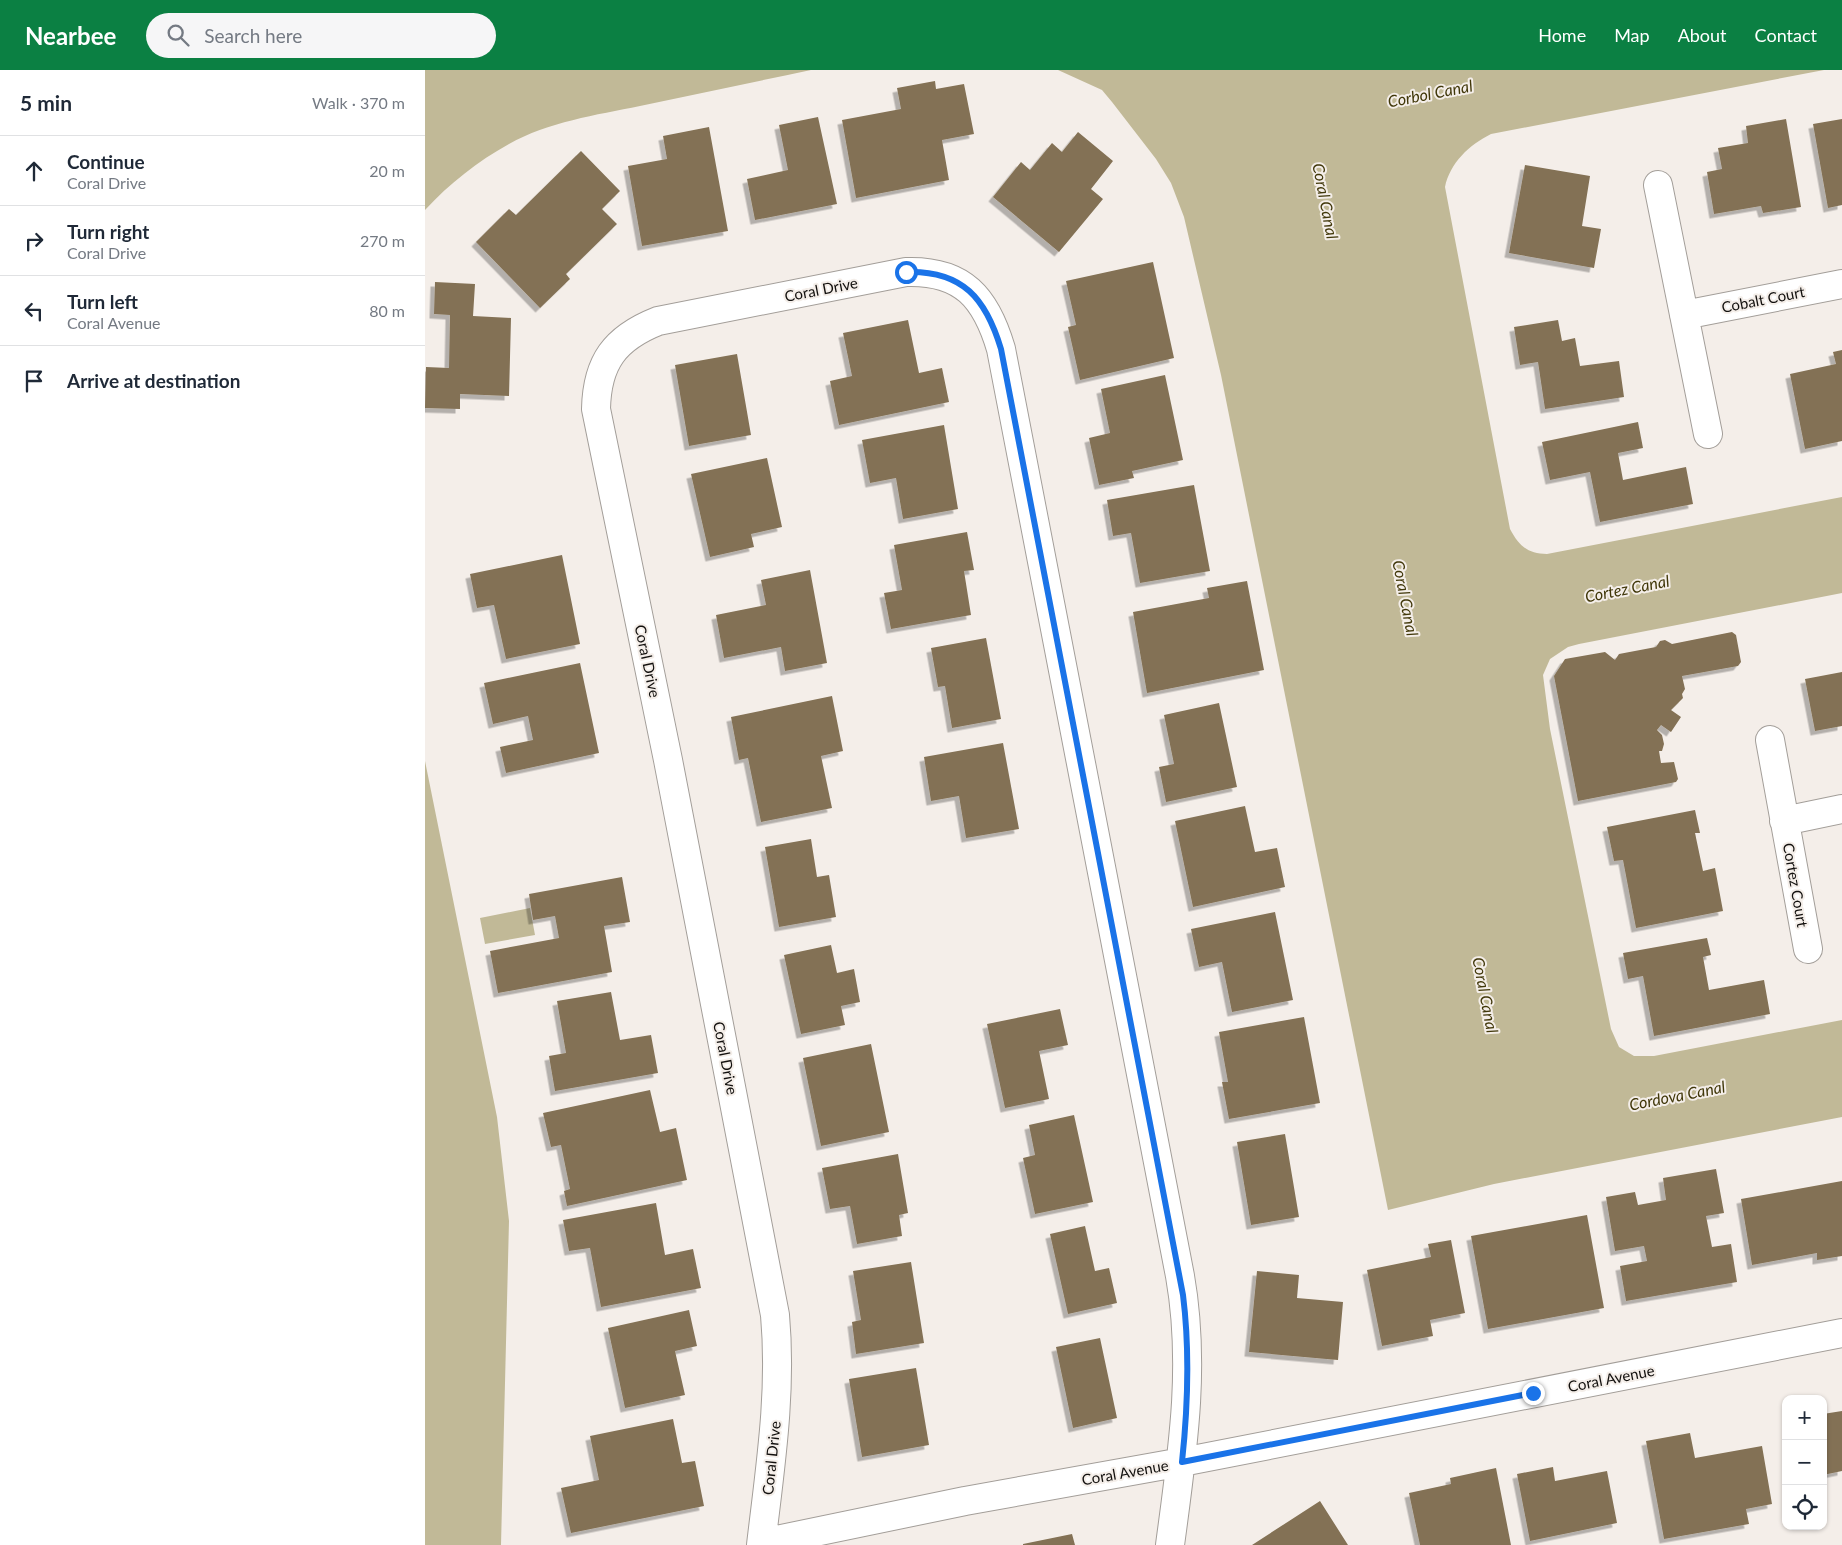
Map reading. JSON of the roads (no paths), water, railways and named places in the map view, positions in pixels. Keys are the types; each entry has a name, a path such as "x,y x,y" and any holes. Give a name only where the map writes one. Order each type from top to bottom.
{"street":[{"path":"1658,185 1707,434"},
{"name":"Coral Drive","path":"762,1544 777,1397 779,1356 775,1316 668,760 596,409 596,388 601,371 612,352 625,336 658,321 906,272 924,272 944,276 969,290 983,304 993,323 1001,349 1183,1295 1187,1331 1188,1392 1182,1462 1171,1545"},
{"name":"Cobalt Court","path":"1684,315 1842,284"},
{"name":"Cortez Court","path":"1770,740 1808,949"},
{"path":"1784,821 1842,809"},
{"name":"Coral Avenue","path":"762,1544 965,1501 1182,1462 1842,1333"}],"water":[{"path":"425,70 811,70 589,116 540,130 509,144 475,165 425,210"},
{"path":"1058,70 1824,70 1491,134 1468,149 1451,170 1445,187 1510,529 1525,548 1540,554 1547,554 1842,497 1842,593 1568,647 1550,659 1543,675 1550,729 1611,1029 1619,1047 1634,1056 1654,1056 1842,1020 1842,1117 1494,1184 1388,1210 1221,375 1184,217 1171,183 1156,159 1102,90"},
{"path":"425,761 497,1117 509,1221 501,1545 425,1545"},
{"path":"530,908 535,935 485,944 480,918"}],"water label":[{"name":"Corbol Canal","path":"1430,93"},
{"name":"Coral Canal","path":"1326,201"},
{"name":"Cortez Canal","path":"1627,588"},
{"name":"Coral Canal","path":"1406,598"},
{"name":"Coral Canal","path":"1486,995"},
{"name":"Cordova Canal","path":"1677,1095"}]}
